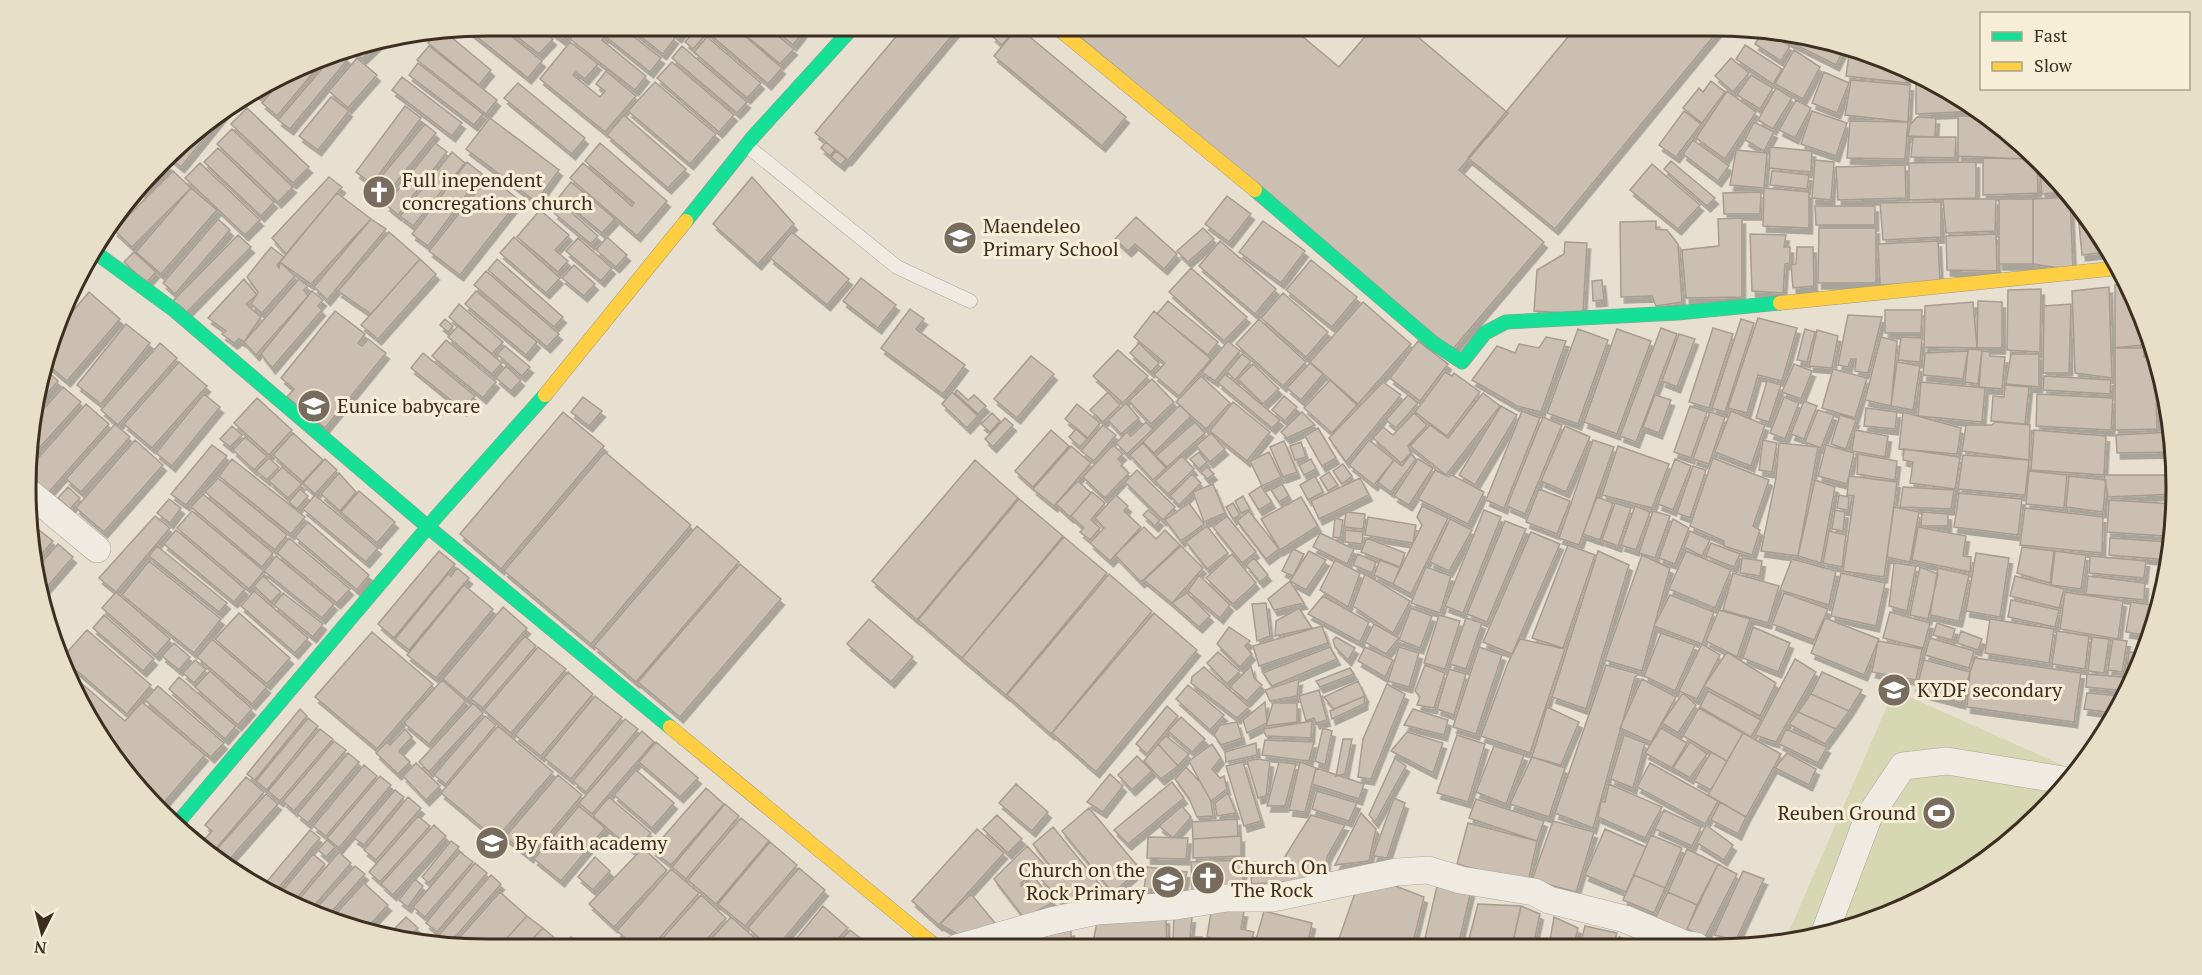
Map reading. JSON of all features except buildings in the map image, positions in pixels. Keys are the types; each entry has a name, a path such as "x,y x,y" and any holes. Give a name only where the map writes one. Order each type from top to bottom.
{"street":[{"path":"181,819 428,527 559,379 747,146 845,36"},
{"path":"1067,36 1231,169 1432,342 1462,362 1485,333 1506,322 1677,313 2109,269"},
{"path":"100,255 174,310 428,527 927,939"},
{"path":"36,498 97,549"},
{"path":"1828,925 1868,818 1903,766 1947,761 2059,779"},
{"path":"988,939 1097,911 1176,906 1227,898 1273,898 1397,872 1428,870 1461,880 1534,892 1549,900 1625,919 1672,939"}],"lane":[{"path":"747,146 897,267 970,301"}],"green space":[{"name":"Reuben Ground","path":"1894,690 2068,768 2034,807 2012,827 1989,846 1940,879 1887,905 1860,915 1831,924 1789,932"}],"traffic: fast":[{"path":"686,221 753,137 845,36"},
{"path":"1255,190 1432,342 1462,362 1485,333 1506,322 1677,313 1780,303"},
{"path":"100,256 174,310 428,527 670,727"},
{"path":"181,819 438,515 545,395"}],"traffic: slow":[{"path":"1067,36 1255,190"},
{"path":"545,395 686,221"},
{"path":"1780,303 2109,269"},
{"path":"670,727 927,939"}],"place":[{"name":"Full inependent concregations church","path":"379,192"},
{"name":"Maendeleo Primary School","path":"960,238"},
{"name":"Eunice babycare","path":"314,406"},
{"name":"KYDF secondary","path":"1894,690"},
{"name":"Reuben Ground","path":"1939,813"},
{"name":"By faith academy","path":"492,843"},
{"name":"Church On The Rock","path":"1208,878"},
{"name":"Church on the Rock Primary","path":"1168,882"}]}
